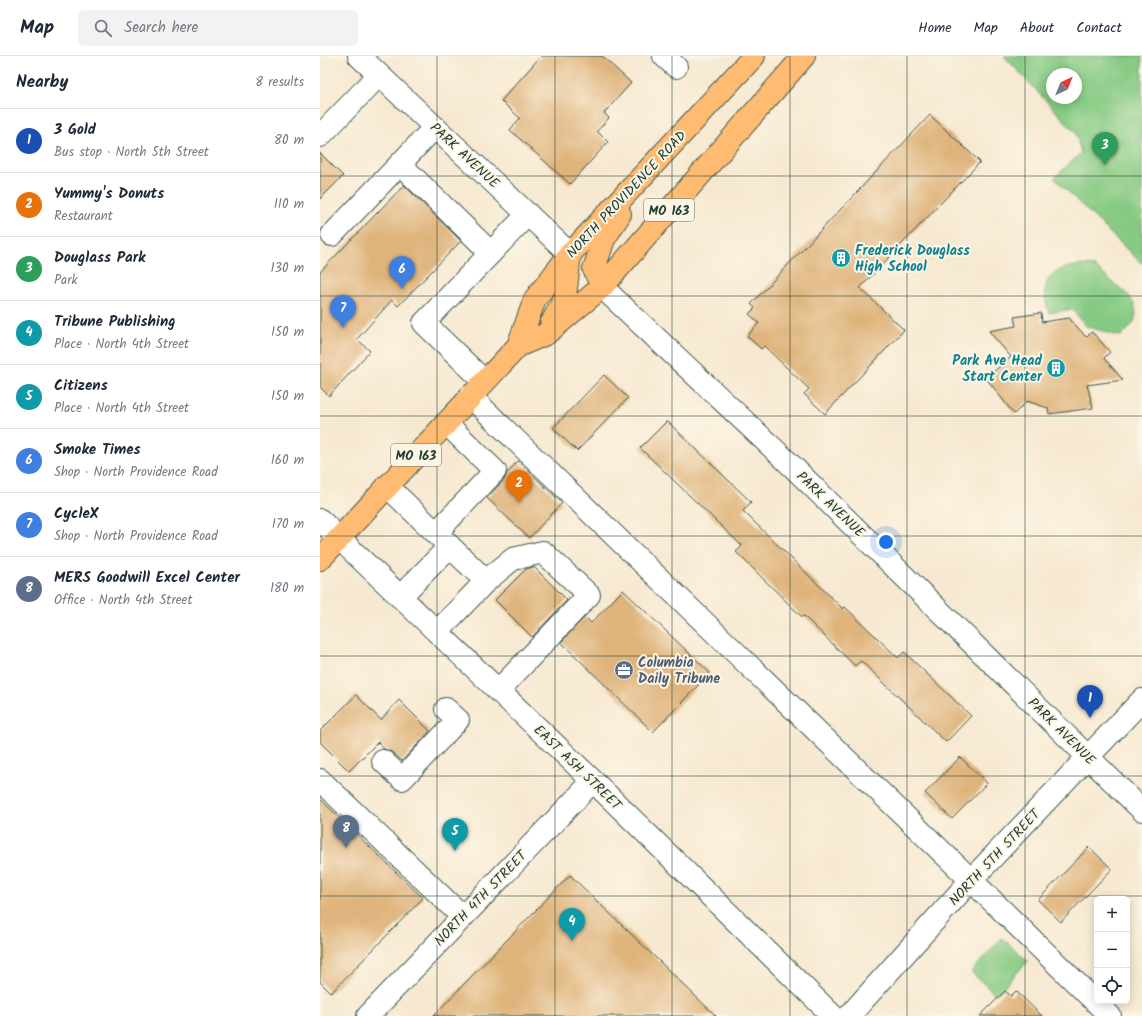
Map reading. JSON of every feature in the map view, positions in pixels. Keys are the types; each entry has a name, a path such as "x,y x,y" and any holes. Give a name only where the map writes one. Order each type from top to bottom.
{"main road":[{"name":"NORTH PROVIDENCE ROAD","path":"518,346 535,299 570,254 754,56"},
{"name":"NORTH PROVIDENCE ROAD","path":"320,559 518,346 546,334 602,287 804,56"},
{"path":"602,287 594,269 604,239 649,169"},
{"path":"546,334 565,298 570,254"}],"street":[{"name":"PARK AVENUE","path":"359,56 570,254"},
{"path":"320,136 379,75"},
{"path":"332,235 435,127"},
{"path":"400,164 492,253"},
{"path":"528,214 424,323 477,389 1110,1016"},
{"name":"PARK AVENUE","path":"602,287 794,468 1142,810"},
{"path":"400,597 495,471 446,423"},
{"path":"387,486 486,581"},
{"name":"EAST ASH STREET","path":"320,520 593,781 833,1016"},
{"path":"438,632 486,581 514,559 543,552 589,595 498,691"},
{"name":"NORTH 5TH STREET","path":"849,1016 971,880 1142,700"},
{"path":"383,760 402,779 458,720 446,709"},
{"path":"320,780 462,917"},
{"name":"NORTH 4TH STREET","path":"368,1016 593,781"}],"green space":[{"path":"1004,56 1142,56 1142,264 1054,178 1081,153 1076,133 1049,104 1082,104 1082,68 1046,68 1046,101"},
{"path":"1083,265 1093,266 1132,300 1136,317 1126,332 1122,335 1119,336 1086,326 1072,309 1049,313 1045,292 1049,278 1054,273 1062,269"},
{"path":"1002,938 1028,961 996,995 971,972"}],"building":[{"path":"541,56 602,56 631,83 604,113 609,118 597,131 608,142 570,184 510,130 520,118 501,101"},
{"name":"Frederick Douglass High School","path":"930,115 980,162 860,288 904,330 825,414 804,394 809,389 764,346 761,349 747,336 759,323 749,314 755,308 751,304"},
{"path":"320,153 343,176 320,199"},
{"path":"404,185 461,241 398,306 392,300 357,339 370,351 329,396 320,387 320,272"},
{"name":"Park Ave Head Start Center","path":"1041,313 1042,322 1069,318 1086,337 1092,332 1110,352 1104,358 1123,380 1087,385 1093,408 1049,414 1048,408 1027,401 1014,414 986,378 1011,357 989,331 1016,326 1014,317"},
{"path":"604,375 628,398 577,451 553,428"},
{"path":"667,421 751,502 743,511 843,609 845,607 898,658 904,652 971,716 946,742 861,661 855,666 804,616 802,617 736,552 742,546 640,448"},
{"path":"518,461 562,503 529,538 487,498 504,480 507,473"},
{"path":"534,567 567,600 532,637 495,600 526,569"},
{"path":"623,590 710,673 653,732 561,642 585,617 591,623"},
{"path":"356,695 381,720 399,700 430,731 402,761 392,752 384,749 378,742 349,771 320,742 320,731"},
{"path":"960,757 987,783 952,819 925,793"},
{"path":"320,799 423,898 331,993 320,982"},
{"path":"1089,847 1112,869 1061,922 1038,900"},
{"path":"570,875 716,1016 433,1016"},
{"path":"1005,991 1011,996 1016,991 1042,1016 980,1016"}],"place":[{"name":"Douglass Park","path":"1105,165"},
{"name":"Frederick Douglass High School","path":"841,258"},
{"name":"Smoke Times","path":"402,289"},
{"name":"CycleX","path":"343,328"},
{"name":"Park Ave Head Start Center","path":"1056,368"},
{"name":"Yummy's Donuts","path":"519,503"},
{"name":"Columbia Daily Tribune","path":"624,670"},
{"name":"3 Gold","path":"1090,718"},
{"name":"MERS Goodwill Excel Center","path":"346,848"},
{"name":"Citizens","path":"455,851"},
{"name":"Tribune Publishing","path":"572,941"}]}
